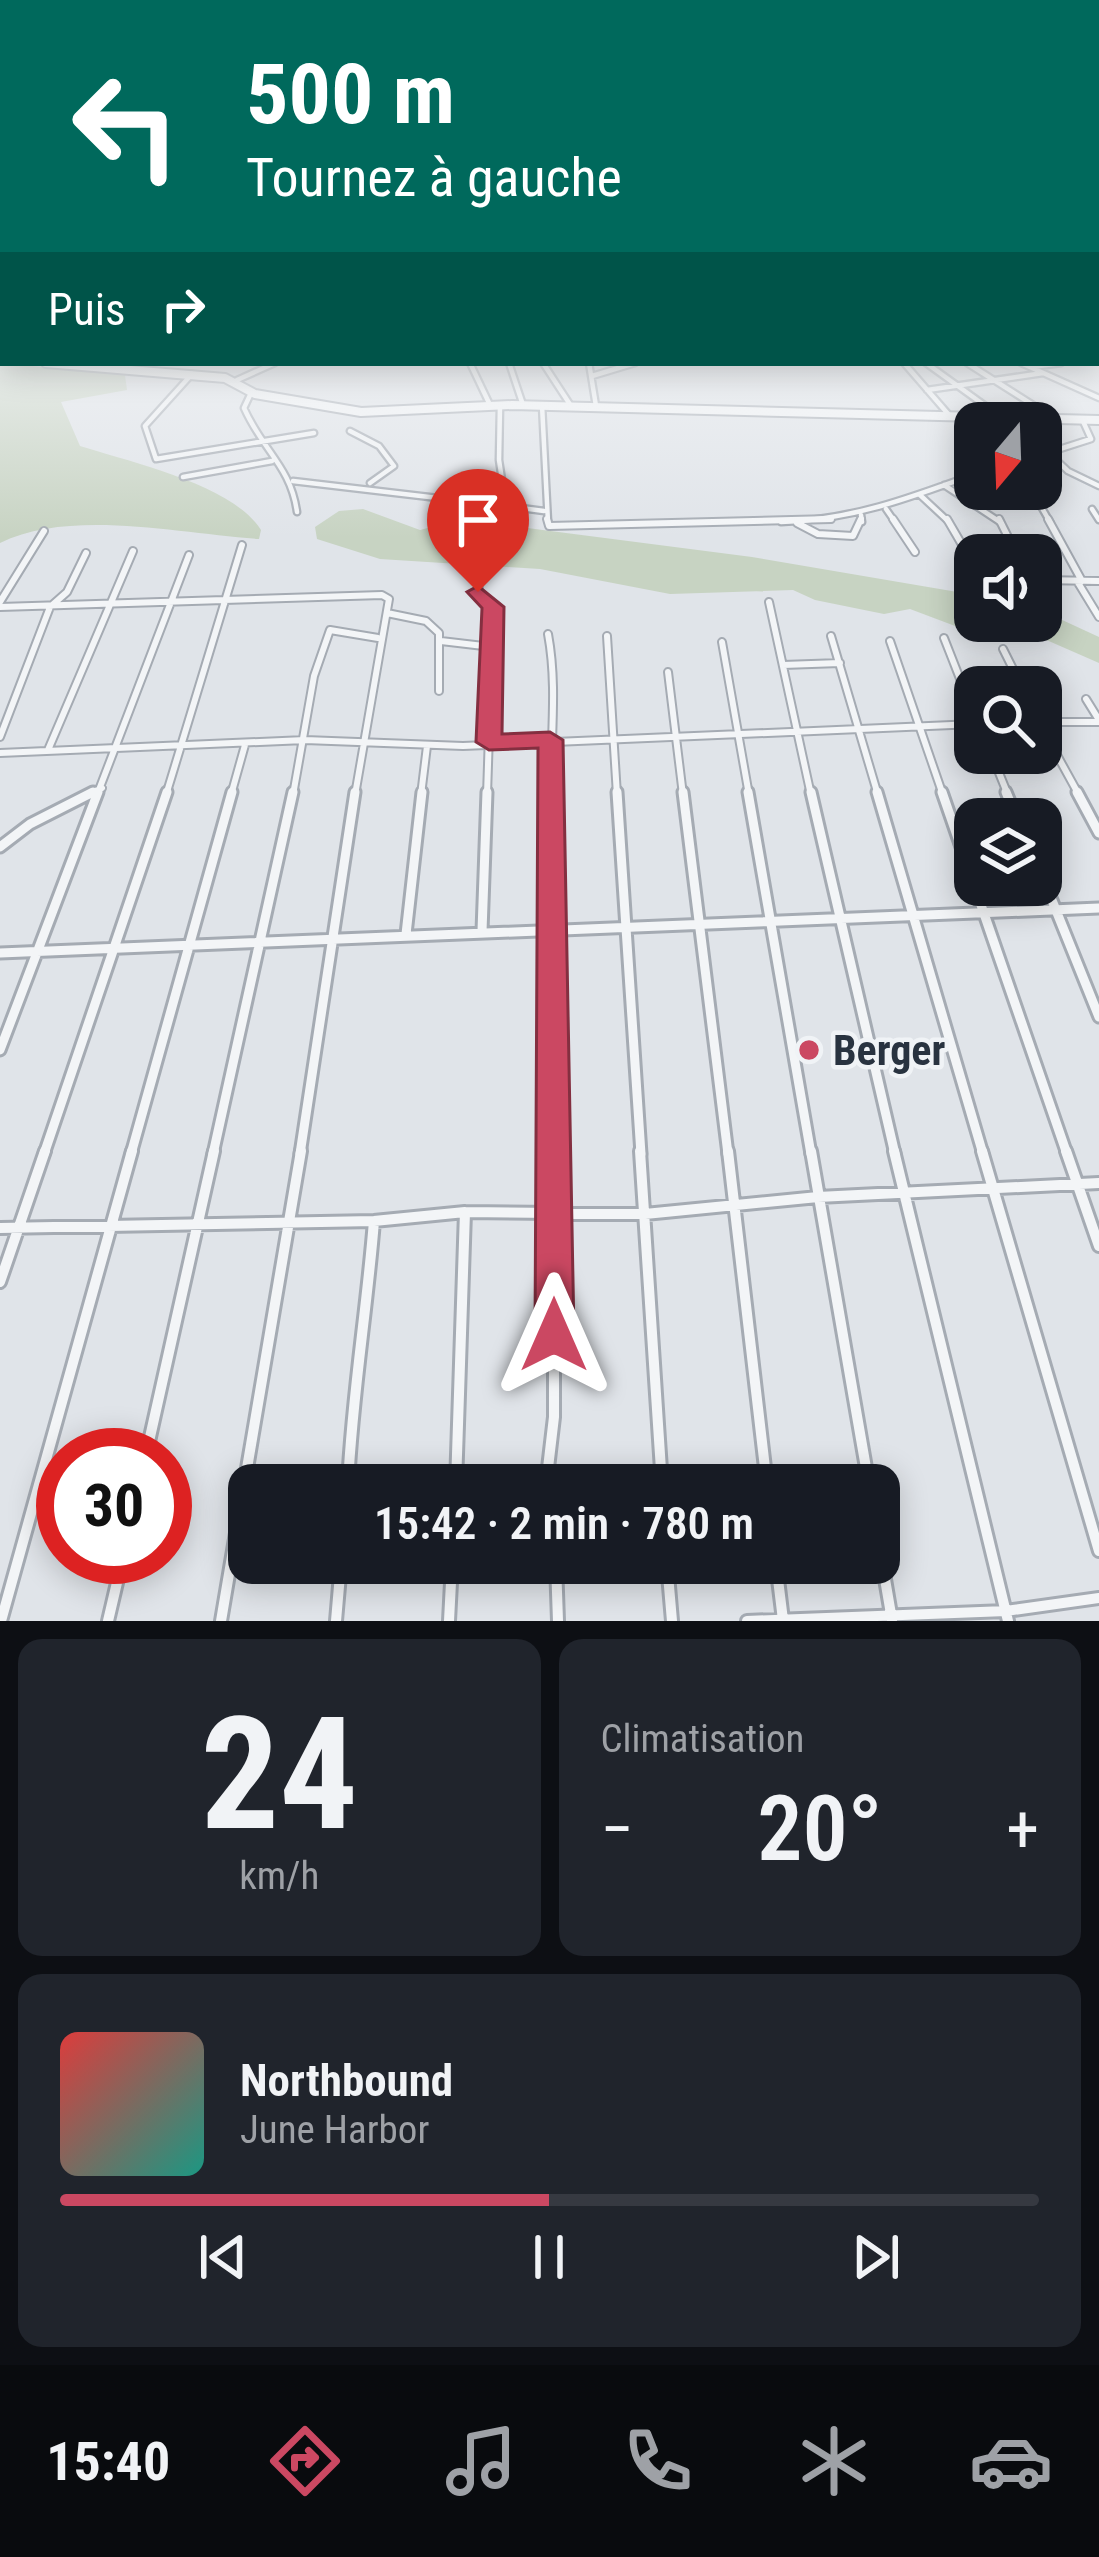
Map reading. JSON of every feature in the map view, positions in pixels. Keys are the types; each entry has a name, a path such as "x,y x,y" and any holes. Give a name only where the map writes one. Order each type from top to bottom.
{"street":[{"path":"181,387 145,426 156,459 314,433"},
{"path":"244,387 251,393 366,412 542,405 954,415"},
{"path":"484,387 495,405 506,506"},
{"path":"517,387 523,405"},
{"path":"558,387 571,406"},
{"path":"593,387 596,406"},
{"path":"924,387 949,415"},
{"path":"927,390 964,387"},
{"path":"957,388 978,402"},
{"path":"251,393 243,403 259,442 292,481 297,512"},
{"path":"542,405 544,511 549,526 796,522 885,508 954,481"},
{"path":"1062,418 1099,420"},
{"path":"1062,448 1091,439 1082,419"},
{"path":"350,431 379,446 394,466 368,484"},
{"path":"183,477 272,461"},
{"path":"1062,467 1099,486"},
{"path":"292,481 368,484 474,507 544,511"},
{"path":"944,485 999,519 1006,534"},
{"path":"920,495 944,512 956,534"},
{"path":"885,508 915,552"},
{"path":"1092,509 1099,520"},
{"path":"1046,510 1099,617"},
{"path":"796,522 818,534 847,537 860,530 861,514"},
{"path":"44,531 0,604 228,604 382,595 389,599 378,638 221,1621"},
{"path":"0,1282 228,604 242,545"},
{"path":"49,750 133,551"},
{"path":"0,737 50,607 67,592 86,554"},
{"path":"0,1050 190,555"},
{"path":"1062,580 1099,580"},
{"path":"478,581 480,598 493,607 482,931"},
{"path":"769,602 838,918 909,1194 1007,1616"},
{"path":"387,613 426,622 441,641 439,691"},
{"path":"152,1428 305,740 314,676 328,632 378,638"},
{"path":"548,634 557,682 550,740 555,1212 554,1417 548,1464"},
{"path":"607,636 661,1464"},
{"path":"831,636 1099,1551"},
{"path":"944,638 955,666"},
{"path":"890,640 1099,1246"},
{"path":"441,641 492,647"},
{"path":"722,642 864,1464"},
{"path":"1004,649 1012,666"},
{"path":"783,665 840,663"},
{"path":"668,672 764,1464"},
{"path":"1062,723 1099,720 1086,699"},
{"path":"0,753 305,740 427,746 954,722"},
{"path":"1,1621 185,947 245,746"},
{"path":"406,934 427,746"},
{"path":"1062,763 1099,833"},
{"path":"0,847 30,824 104,787"},
{"path":"1053,906 1099,1017"},
{"path":"0,953 1099,908"},
{"path":"0,1228 288,1224 464,1212 645,1214 734,1202 1099,1184"},
{"path":"457,1464 464,1212"},
{"path":"349,1464 352,1384 366,1318 374,1221"},
{"path":"108,1621 117,1584"},
{"path":"336,1621 339,1584"},
{"path":"449,1621 451,1584"},
{"path":"557,1584 558,1621"},
{"path":"669,1584 672,1621"},
{"path":"779,1584 783,1620"},
{"path":"886,1584 892,1620"},
{"path":"747,1621 1007,1616 1099,1598"}],"green space":[{"path":"0,387 127,387 61,402 80,446 205,488 247,514 261,530 259,539 93,525 28,533 0,543"},
{"path":"363,509 420,530 454,521 505,525 752,557 954,591 954,626 910,609 884,614 815,600 793,590 670,594 540,569 380,559 317,539 315,527 339,511"},
{"path":"1062,620 1099,637 1099,663 1051,642 1062,642"}],"place":[{"name":"Berger","path":"809,1050"}],"route":[{"path":"478,592 493,607 489,742 550,740 554,1335"}]}
